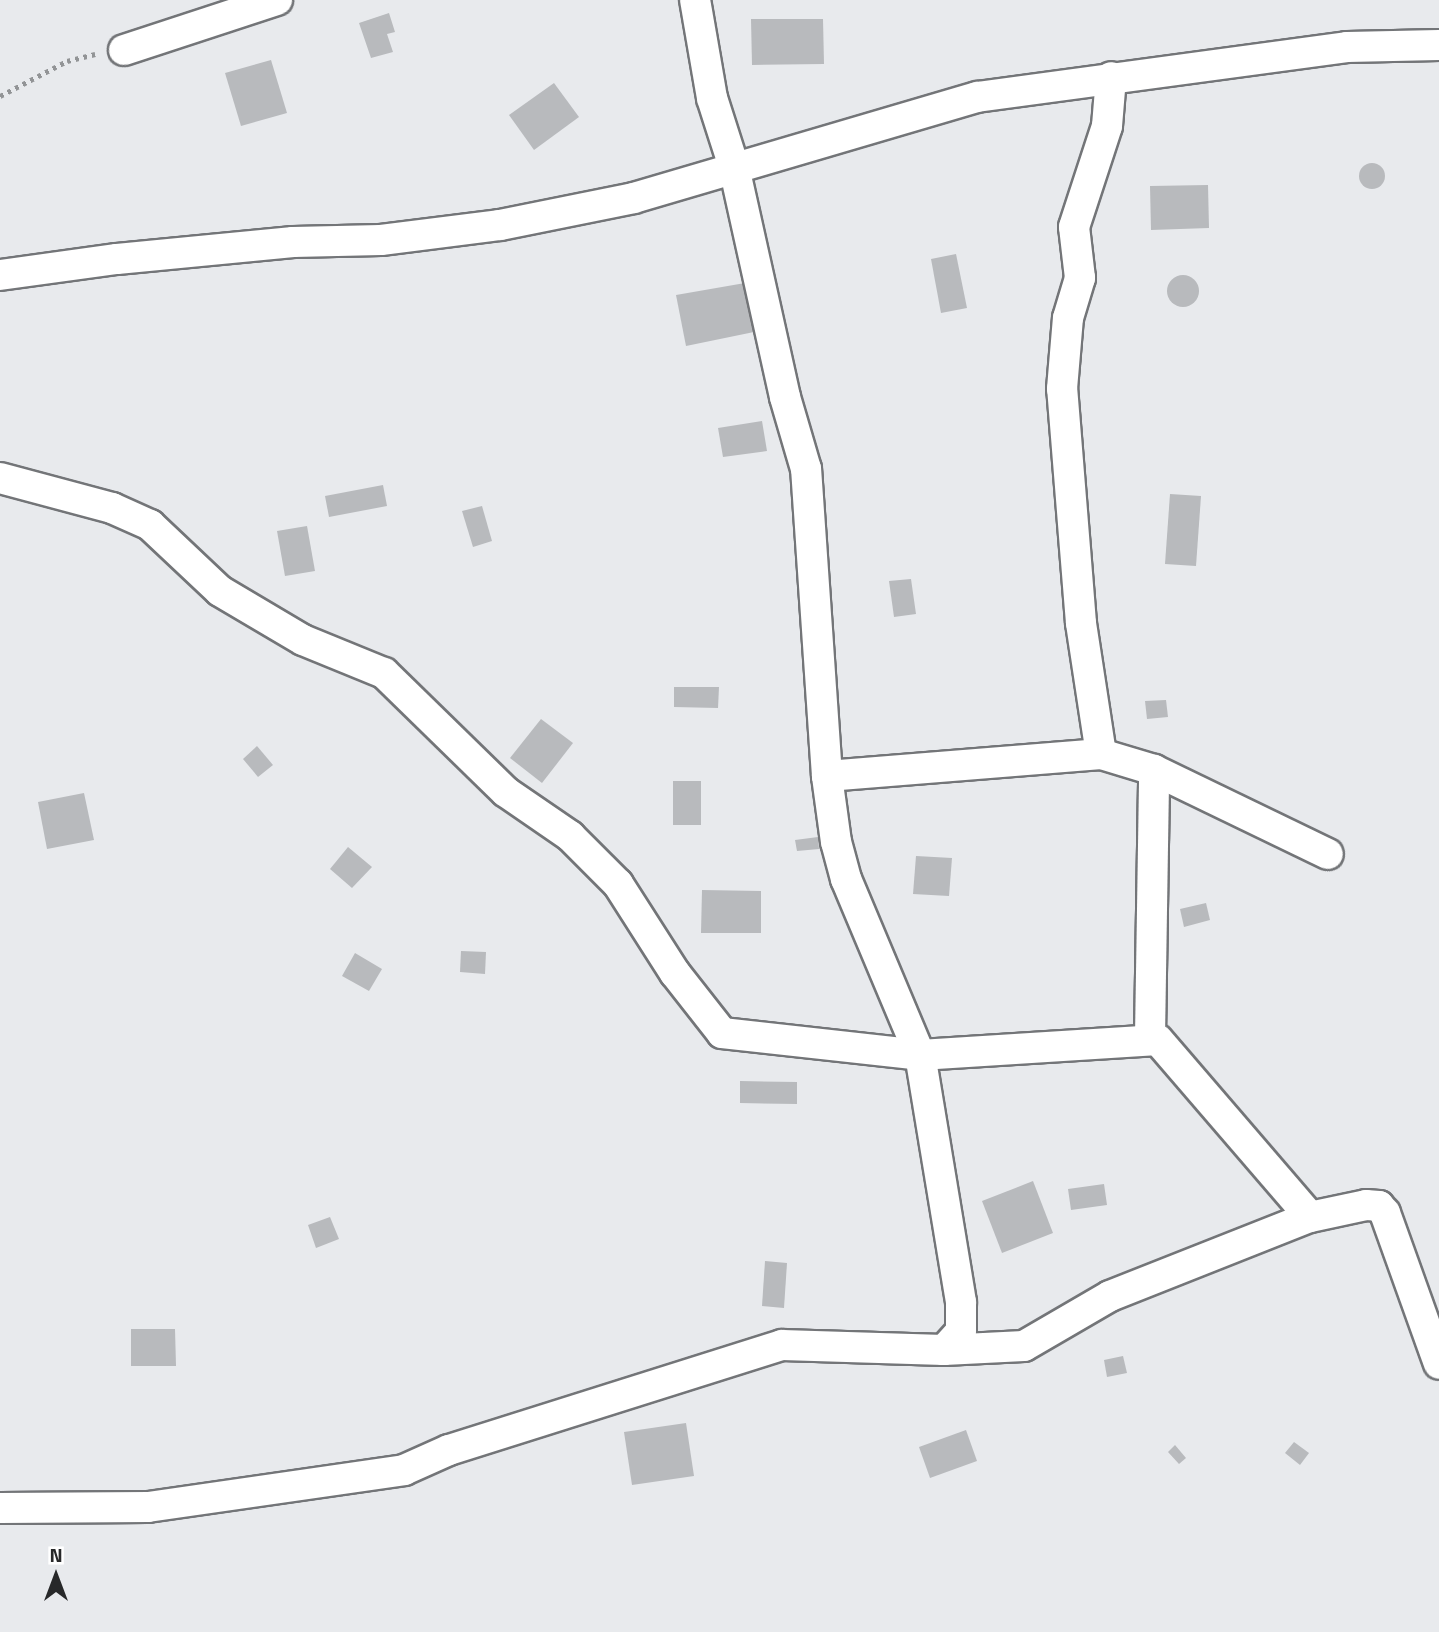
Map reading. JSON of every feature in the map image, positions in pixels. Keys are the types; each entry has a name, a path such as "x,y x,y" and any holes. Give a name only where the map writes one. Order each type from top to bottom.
{"street":[{"path":"124,50 277,0"},
{"path":"695,0 712,98 734,167 785,397 806,469 827,776 846,879 920,1055 963,1322 956,1341 944,1350"},
{"path":"0,275 117,259 293,242 381,240 500,225 634,198 977,97 1347,47 1439,46"},
{"path":"1101,754 1082,623 1062,388 1068,318 1080,278 1074,227 1107,126 1111,77"},
{"path":"0,478 138,519 220,591 303,640 384,673 506,792 570,836 618,884 675,973 722,1033 920,1055 1150,1038 1164,1044 1310,1217"},
{"path":"827,776 1101,754 1154,770 1328,854"},
{"path":"1150,1038 1154,770"},
{"path":"0,1508 148,1507 404,1470 449,1450 782,1345 944,1350 1024,1346 1110,1296 1310,1217 1366,1205 1379,1206 1439,1364"}],"path":[{"path":"0,96 67,61 124,50"}],"building":[{"path":"389,13 395,32 387,34 393,52 371,58 359,23"},
{"path":"751,19 823,19 824,64 752,65"},
{"path":"271,60 287,113 241,126 225,73"},
{"path":"554,83 579,117 534,150 509,115"},
{"path":"1372,163 1381,167 1385,176 1381,185 1372,189 1363,185 1359,176 1363,167"},
{"path":"1208,185 1209,228 1151,230 1150,186"},
{"path":"956,254 967,308 941,313 931,259"},
{"path":"1183,275 1194,280 1199,291 1194,302 1183,307 1172,302 1167,291 1172,280"},
{"path":"745,283 754,332 686,346 676,295"},
{"path":"762,421 767,451 723,457 718,428"},
{"path":"383,485 387,506 329,517 325,496"},
{"path":"1170,494 1201,496 1196,566 1165,564"},
{"path":"482,506 492,541 473,547 462,511"},
{"path":"307,526 315,571 285,576 277,531"},
{"path":"911,579 916,614 894,617 889,581"},
{"path":"674,687 719,687 718,708 674,707"},
{"path":"1166,700 1168,717 1147,719 1145,701"},
{"path":"541,719 573,743 542,783 510,758"},
{"path":"257,746 273,765 258,777 243,759"},
{"path":"673,781 701,781 701,825 673,825"},
{"path":"84,793 94,840 47,849 38,802"},
{"path":"818,837 819,849 797,851 795,840"},
{"path":"348,847 372,867 352,888 330,869"},
{"path":"916,856 952,858 949,896 913,894"},
{"path":"702,890 761,891 761,933 701,933"},
{"path":"1206,903 1210,920 1184,927 1180,909"},
{"path":"461,951 486,952 485,974 460,972"},
{"path":"355,953 382,969 369,991 342,976"},
{"path":"740,1081 797,1082 797,1104 740,1103"},
{"path":"1033,1181 1053,1233 1002,1253 982,1201"},
{"path":"1104,1184 1107,1205 1071,1210 1068,1189"},
{"path":"330,1217 339,1239 316,1248 308,1225"},
{"path":"765,1261 787,1263 784,1308 762,1306"},
{"path":"131,1329 175,1329 176,1366 131,1366"},
{"path":"1123,1356 1127,1373 1107,1377 1104,1360"},
{"path":"686,1423 694,1476 632,1485 624,1432"},
{"path":"966,1430 977,1461 930,1478 919,1447"},
{"path":"1294,1442 1309,1453 1300,1465 1285,1453"},
{"path":"1175,1445 1186,1458 1179,1464 1168,1452"}]}
